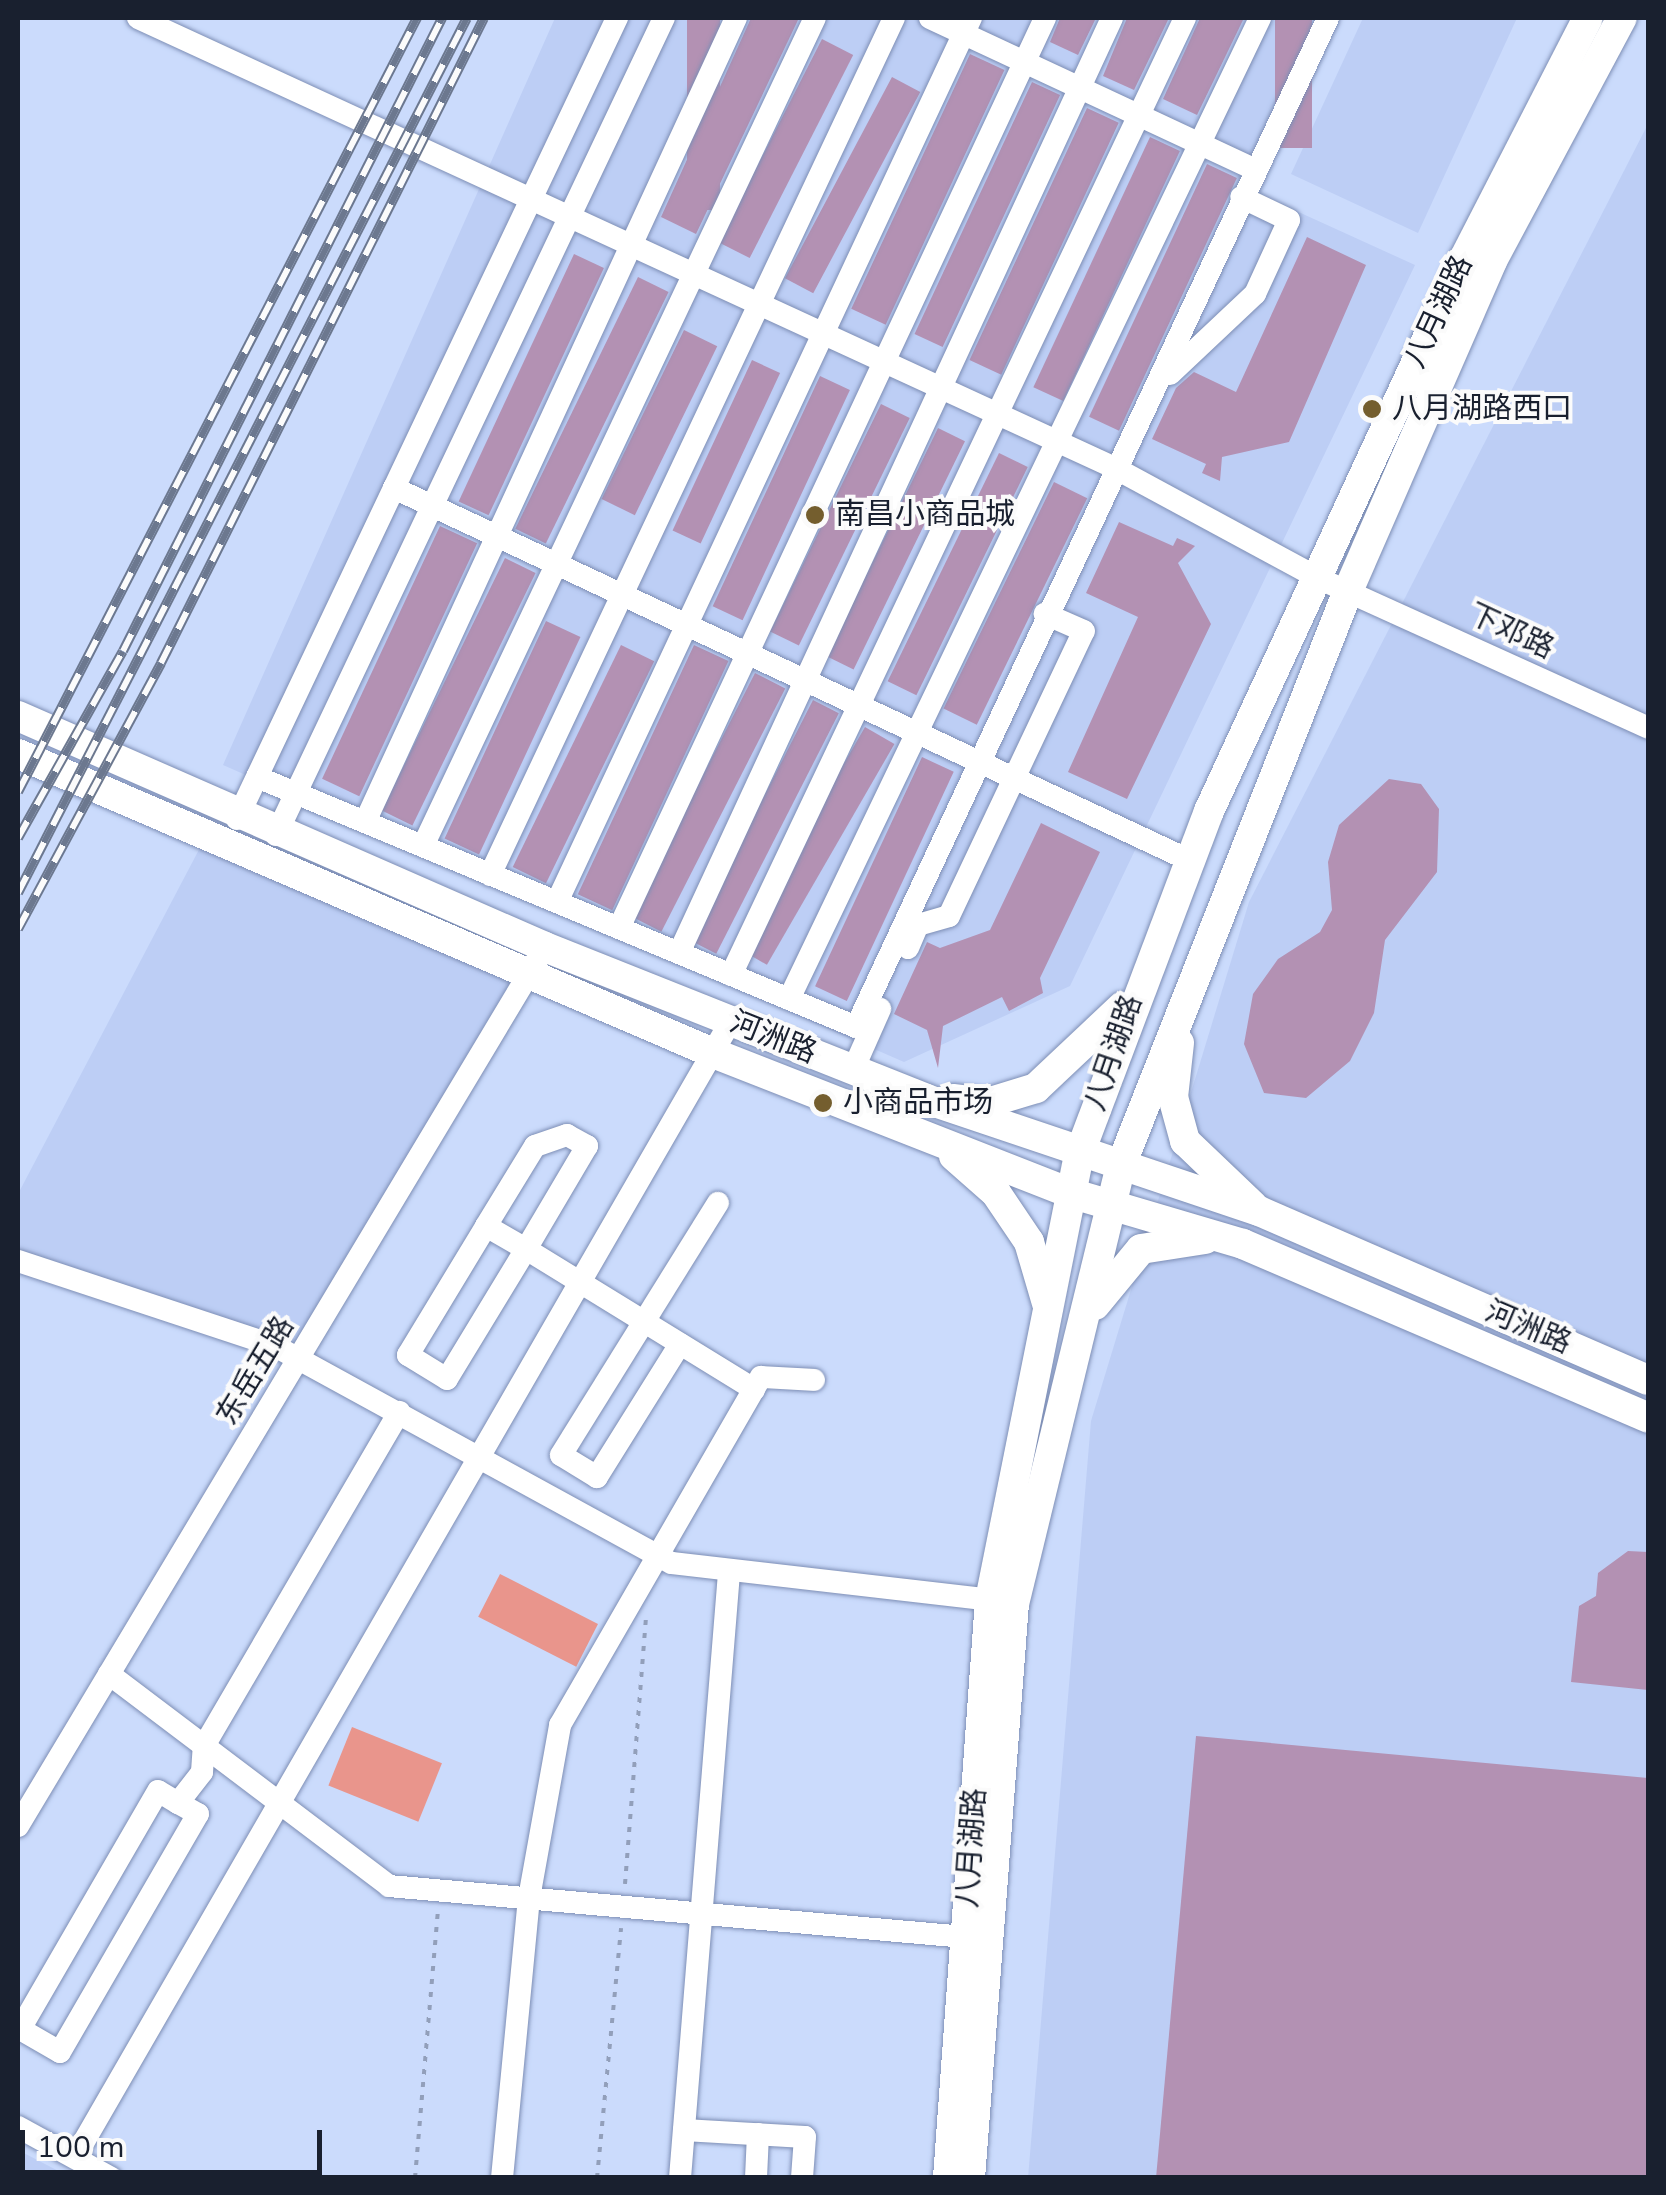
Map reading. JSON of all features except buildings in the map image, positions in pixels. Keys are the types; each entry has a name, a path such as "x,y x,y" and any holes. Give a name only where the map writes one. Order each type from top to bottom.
{"main road":[{"name":"八月湖路","path":"948,2178 990,1600 1080,1155 1134,993 1189,860 1464,258 1588,18"},
{"name":"八月湖路","path":"970,2178 1014,1604 1120,1168 1348,591 1492,262 1622,18"},
{"name":"河洲路","path":"27,721 237,819 545,948 913,1094 1080,1155 1259,1211 1648,1380"},
{"path":"18,756 712,1052 1070,1193 1244,1244 1648,1418"},
{"path":"913,1094 987,1103 1036,1088 1134,993"},
{"path":"1184,1002 1173,1096 1185,1141 1259,1211"},
{"path":"922,1135 996,1194 1029,1242 1048,1306"},
{"path":"1080,1329 1141,1249 1187,1237 1244,1244"}],"street":[{"name":"下邓路","path":"138,18 1113,466 1318,578 1648,728"},
{"path":"237,819 617,18"},
{"path":"276,835 664,18"},
{"path":"365,822 736,18"},
{"path":"422,846 815,18"},
{"path":"490,874 894,18"},
{"path":"930,18 967,25 1024,62 1254,170"},
{"path":"619,928 1045,18"},
{"path":"679,953 1112,18"},
{"path":"731,975 1186,18"},
{"path":"789,999 1260,18"},
{"path":"256,777 856,1026 1113,466 1328,18"},
{"path":"556,902 967,25"},
{"path":"1113,466 1184,352 1255,294 1289,220 1241,197"},
{"path":"394,488 1189,860"},
{"path":"853,1070 918,925 950,916 1084,630 1045,614"},
{"path":"18,756 27,721"},
{"name":"东岳五路","path":"18,1826 545,948"},
{"path":"75,2157 730,1022"},
{"path":"567,1134 587,1146 526,1249 448,1379 408,1355 534,1146 567,1134"},
{"path":"680,1344 598,1477 562,1455 718,1202"},
{"path":"486,1226 754,1389"},
{"path":"18,1261 298,1359 480,1455 656,1558 729,1572 990,1600"},
{"path":"502,2178 529,1898 560,1725 761,1378 814,1380"},
{"path":"178,1803 202,1772 204,1746 400,1412"},
{"path":"680,2178 729,1572"},
{"path":"108,1674 390,1886 965,1937"},
{"path":"158,1792 178,1803 198,1814 60,2052 20,2029 158,1792"},
{"path":"90,1908 128,1934"},
{"path":"18,2127 110,2178"},
{"path":"684,2130 805,2137 802,2178"},
{"path":"756,2178 758,2134"}],"path":[{"path":"597,2178 646,1609"},
{"path":"415,2178 440,1890"}],"shaded area":[{"name":"南昌小商品城","path":"555,18 1339,18 1248,189 1415,265 1070,986 904,1062 223,765"},
{"path":"1363,18 1517,18 1418,233 1291,174"},
{"path":"1648,124 1648,2177 1028,2178 1091,1421 1249,902"},
{"path":"203,842 511,981 301,1343 18,1252 18,1194"},
{"path":"500,1574 598,1624 576,1667 478,1617"},
{"path":"352,1727 442,1763 418,1822 328,1785"},
{"path":"18,2150 70,2177 18,2177"}],"railway":[{"path":"18,792 417,18"},
{"path":"18,838 123,651 442,18"},
{"path":"18,893 467,18"},
{"path":"18,929 161,663 484,18"}],"place":[{"name":"八月湖路西口","path":"1372,409"},
{"name":"南昌小商品城","path":"815,515"},
{"name":"小商品市场","path":"823,1103"}]}
